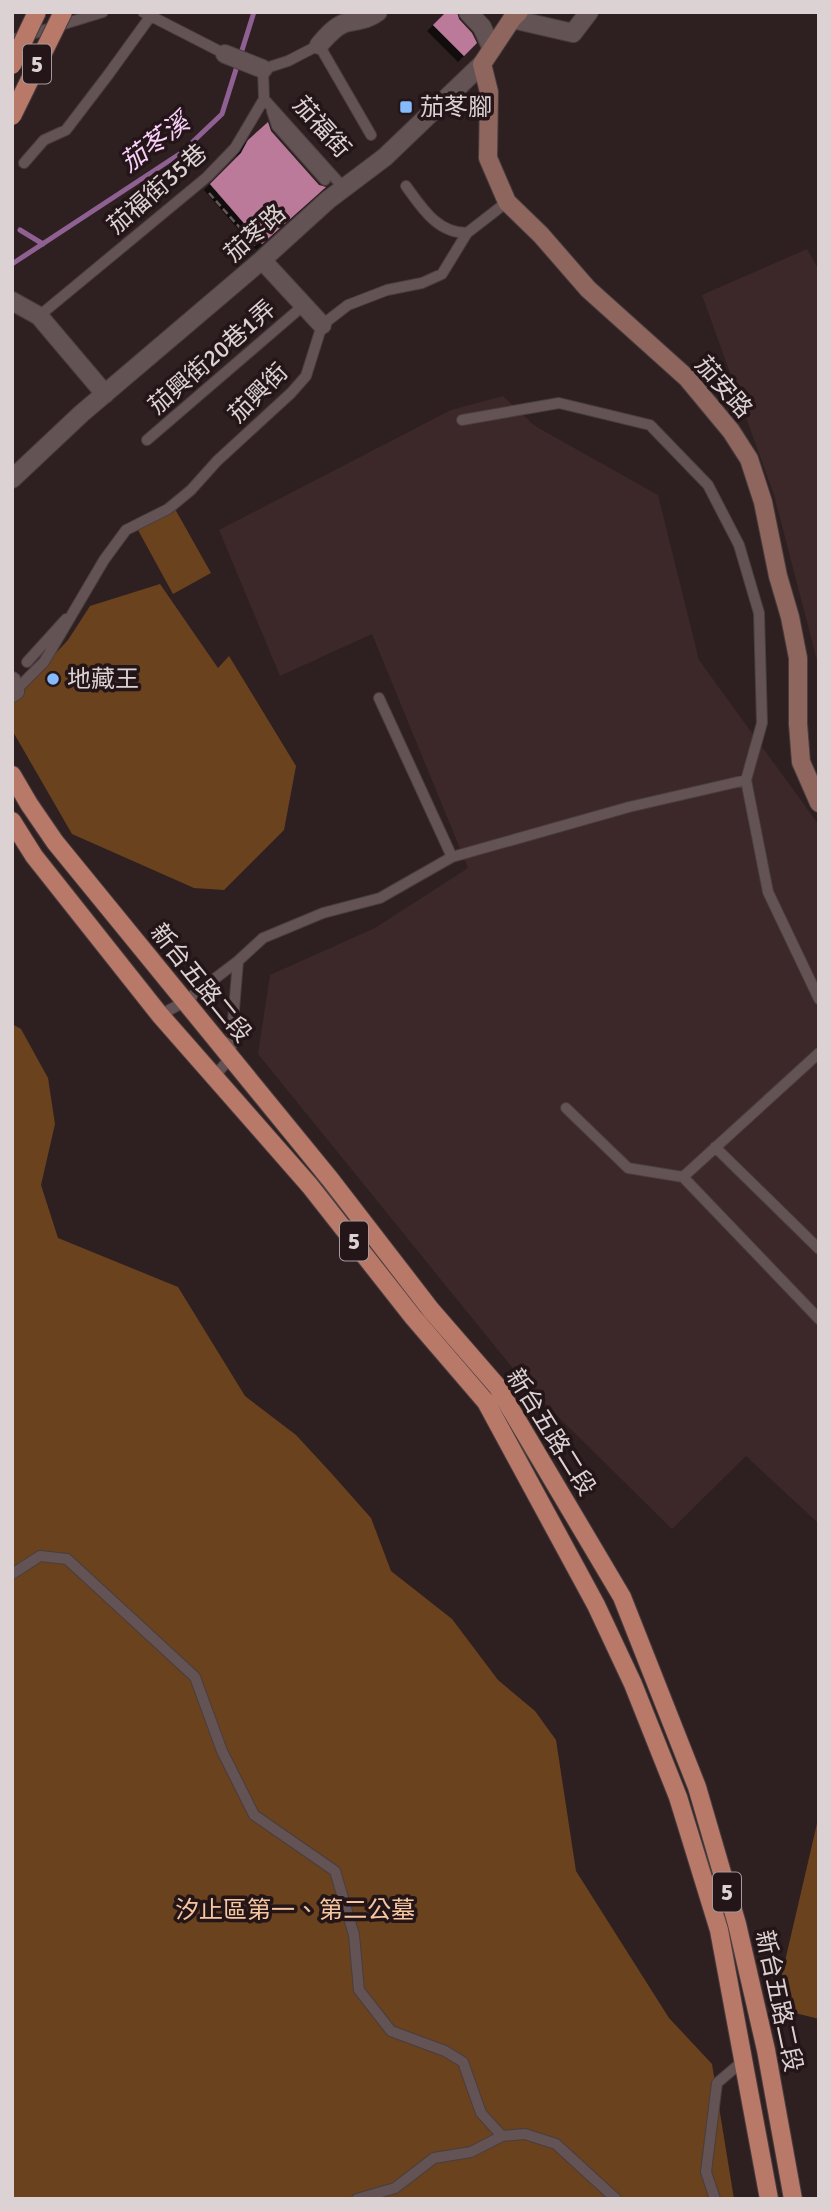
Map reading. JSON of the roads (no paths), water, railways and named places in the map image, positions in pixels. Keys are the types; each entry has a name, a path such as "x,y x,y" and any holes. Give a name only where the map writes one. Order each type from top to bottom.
{"main road":[{"name":"5","path":"12,65 37,12"},
{"name":"5","path":"12,116 63,12"},
{"name":"新台五路二段","path":"12,775 55,842 330,1179 431,1310 497,1386 622,1597 697,1787 737,1924 766,2050 793,2199"},
{"name":"新台五路二段","path":"12,821 34,856 160,1015 310,1186 413,1317 486,1402 596,1605 633,1684 678,1797 719,1930 769,2199"}],"street":[{"path":"319,45 332,30 378,12"},
{"path":"468,12 482,27 487,56"},
{"path":"515,15 573,33 589,12"},
{"name":"茄苳路","path":"12,479 105,394 264,259 343,187 385,157 487,56 515,15"},
{"path":"225,54 263,69"},
{"name":"茄安路","path":"487,56 488,158 507,202 588,289 687,378 731,431 749,459 763,502 778,576 790,617 797,658 801,762 819,803"},
{"path":"264,259 322,325"},
{"path":"12,300 38,316 105,394"}],"lane":[{"path":"12,40 103,12"},
{"path":"24,163 44,140 66,130 145,13 225,54"},
{"name":"茄福街","path":"263,69 288,61 319,45 371,135"},
{"path":"263,69 267,103 277,126 325,180"},
{"name":"茄福街","path":"267,103 343,187"},
{"name":"茄福街35巷","path":"38,316 200,183 235,148 267,103"},
{"path":"406,186 438,225 454,233 467,233"},
{"path":"322,325 348,305 387,290 422,283 442,274 467,233 507,202"},
{"name":"茄興街20巷1弄","path":"147,440 304,305"},
{"name":"茄興街","path":"13,689 44,662 104,560 126,530 168,509 191,491 218,461 292,393 306,376 322,325"},
{"path":"461,420 559,402 650,425 708,485 740,545 759,613 762,723 746,780 768,892 819,999"},
{"name":"茄興街","path":"27,662 54,630 76,610"},
{"path":"379,698 452,857"},
{"path":"160,1015 184,1002 238,961 263,938 323,913 380,898 452,857 629,807 746,780"},
{"path":"217,1079 233,1061 238,961"},
{"path":"682,1177 819,1054"},
{"path":"566,1108 628,1168 682,1177 819,1319"},
{"path":"715,1147 819,1249"},
{"path":"12,1574 40,1556 67,1559 195,1677 222,1751 254,1815 335,1871 354,1935 359,1990 391,2031 445,2051 463,2062 481,2113 502,2136"},
{"path":"715,2199 706,2172 717,2083 743,2062"},
{"path":"357,2199 395,2188 435,2158 471,2152 502,2136 525,2134 556,2144 616,2199"}],"waterway":[{"name":"茄苳溪","path":"12,264 181,153 222,114 254,12"},
{"name":"茄苳溪","path":"20,230 43,244"}],"place":[{"name":"茄苳腳","path":"406,107"},
{"name":"地藏王","path":"53,679"}],"park label":[{"name":"汐止區第一、第二公墓","path":"295,1910"}]}
